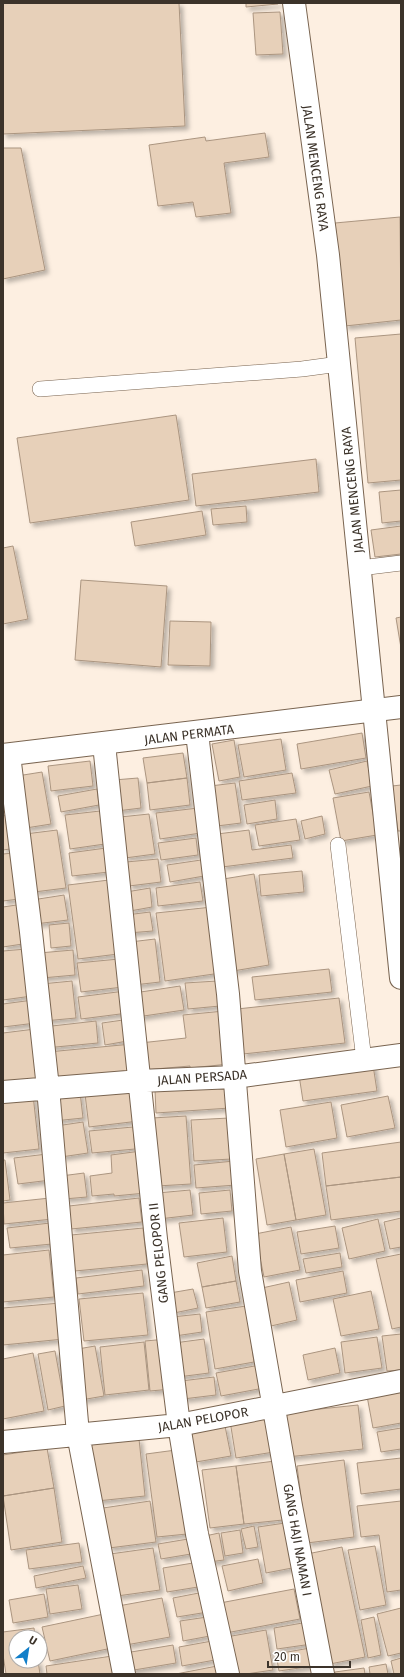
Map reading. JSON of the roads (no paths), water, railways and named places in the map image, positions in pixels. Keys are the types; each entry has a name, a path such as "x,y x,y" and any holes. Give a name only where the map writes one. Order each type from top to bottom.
{"street":[{"name":"JALAN MENCENG RAYA","path":"294,3 328,255 398,931 401,978"},
{"name":"JALAN PERMATA","path":"6,755 197,733 401,707"},
{"name":"GANG HAJI NAMAN I","path":"197,733 228,994 250,1271 275,1405 291,1506 323,1674"},
{"name":"GANG PELOPOR II","path":"104,744 156,1240 179,1425 197,1534 228,1674"},
{"path":"6,755 32,939 48,1088 78,1434 124,1674"},
{"name":"JALAN PERSADA","path":"3,1092 140,1081 235,1076 401,1055"},
{"name":"JALAN PELOPOR","path":"3,1442 49,1439 78,1434 179,1425 401,1381"}],"lane":[{"path":"40,389 302,369 339,364"},
{"path":"360,568 401,563"},
{"path":"338,845 364,1060"}]}
